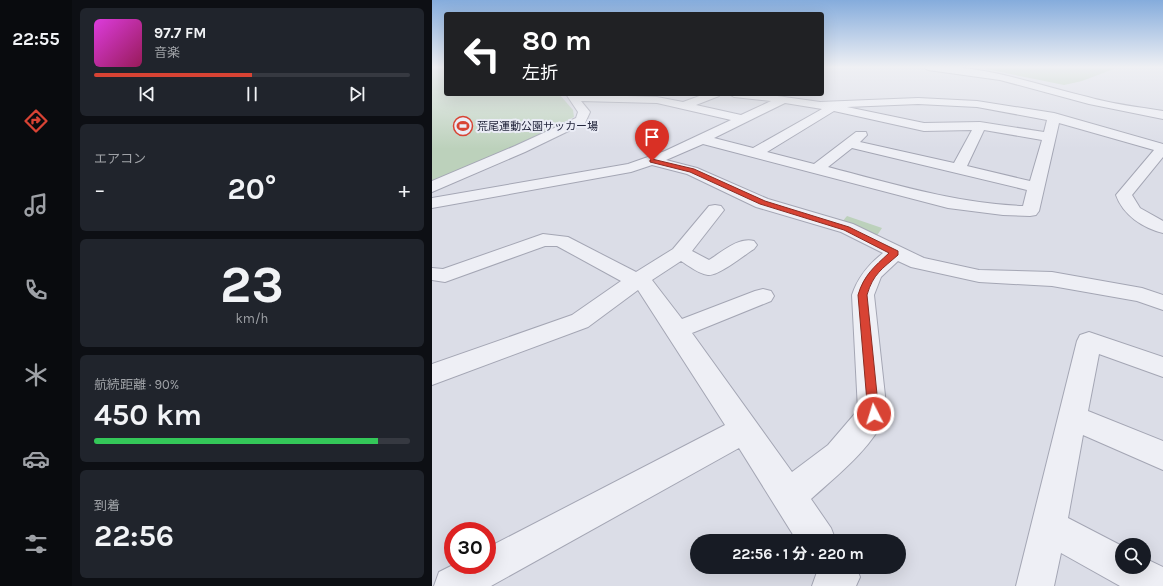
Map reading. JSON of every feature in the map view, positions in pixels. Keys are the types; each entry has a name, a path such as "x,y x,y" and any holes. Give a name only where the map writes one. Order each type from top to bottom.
{"street":[{"path":"1065,94 1089,101 1163,116"},
{"path":"572,96 658,100 741,120"},
{"path":"432,187 520,150 581,120 584,112 572,96"},
{"path":"684,106 710,96"},
{"path":"750,96 826,106 924,127 980,126 1048,137"},
{"path":"432,203 631,168 652,161 701,139 782,100"},
{"path":"755,153 826,106 901,101 951,102 1054,117 1163,148 1124,195 1127,204 1138,214 1163,228"},
{"path":"1054,117 1163,116"},
{"path":"701,139 948,203 1003,210 1030,211 1054,117"},
{"path":"816,169 883,119"},
{"path":"958,169 980,126"},
{"path":"850,144 1037,187"},
{"path":"652,161 692,171 762,203 847,228 918,264 979,276 1052,279 1142,296 1163,303"},
{"path":"432,375 580,321 636,281 680,253 715,210"},
{"path":"432,274 445,276 543,240 561,241 647,286 813,534"},
{"path":"680,253 709,269 747,245"},
{"path":"789,496 839,455 874,414 863,295 866,283 874,270 895,253"},
{"path":"676,330 763,296"},
{"path":"1035,586 1089,341 1163,367"},
{"path":"1072,417 1163,456"},
{"path":"452,586 744,430"},
{"path":"1049,527 1115,563"},
{"path":"830,586 841,578 838,574"},
{"path":"1136,574 1159,586"}],"green space":[{"path":"432,94 444,94 444,96 561,96 573,110 574,117 509,149 432,182"},
{"path":"847,216 882,228 876,237 842,222"}],"place":[{"name":"荒尾運動公園サッカー場","path":"463,126"}],"route":[{"path":"652,161 692,171 762,203 847,228 895,253 874,270 866,283 863,295 874,414"}]}
